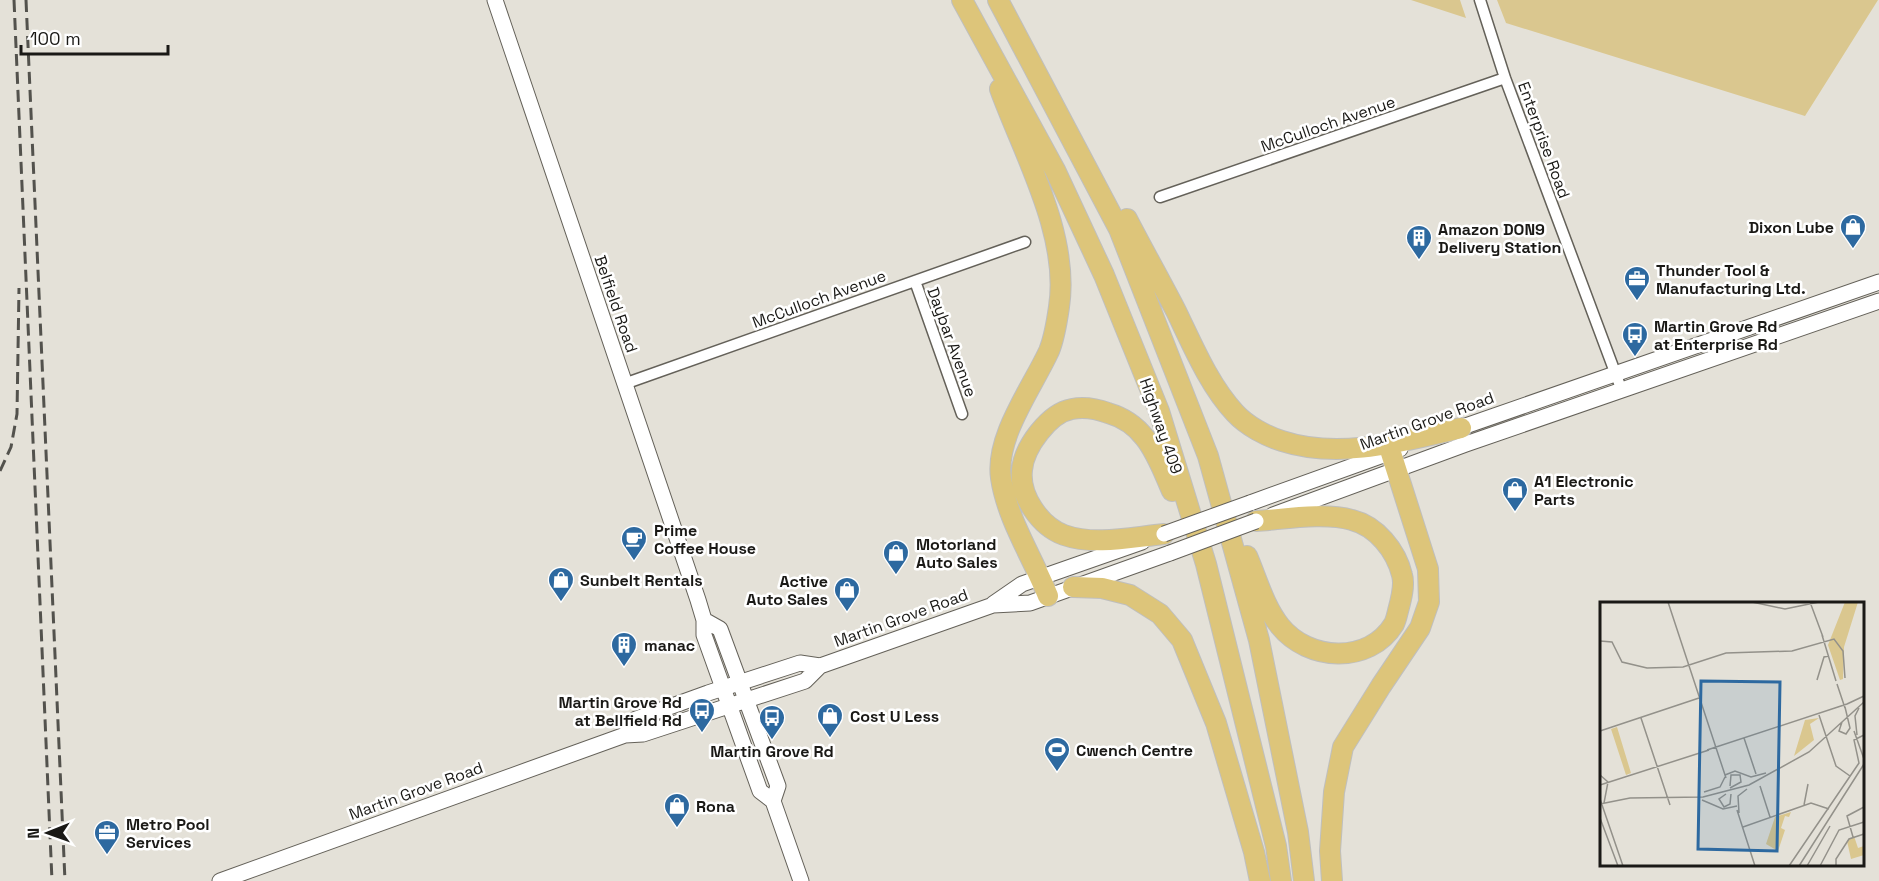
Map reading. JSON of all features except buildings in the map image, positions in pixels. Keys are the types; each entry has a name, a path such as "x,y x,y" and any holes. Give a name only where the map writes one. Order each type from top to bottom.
{"highway":[{"name":"Highway 409","path":"962,0 1055,170 1104,275 1159,411 1206,564 1276,846 1281,881"},
{"name":"Highway 409","path":"998,0 1119,229 1208,456 1259,640 1298,831 1304,881"},
{"path":"1011,21 1090,149 1197,353 1220,393 1236,414 1256,429 1281,441 1319,448 1385,445 1461,428"},
{"path":"976,25 1015,131 1044,201 1055,242 1060,273 1060,306 1050,349 1005,440 1000,458 1001,477 1008,505 1048,596"},
{"path":"1164,534 1108,540 1076,538 1062,534 1046,524 1034,511 1025,493 1022,470 1028,449 1040,430 1058,414 1072,409 1099,410 1123,417 1144,437 1159,460 1206,564"},
{"path":"1208,456 1266,603 1280,626 1296,642 1316,651 1338,655 1362,650 1380,638 1394,623 1401,602 1403,576 1391,548 1368,526 1353,520 1253,512"},
{"path":"1332,881 1330,851 1334,792 1343,747 1420,628 1429,602 1428,569 1393,461"},
{"path":"1073,587 1102,588 1130,595 1160,614 1182,640 1216,723 1254,852 1260,881"}],"main road":[{"name":"Belfield Road","path":"495,0 704,620 704,635 760,791 773,801 801,881"},
{"name":"Martin Grove Road","path":"1393,461 1461,428 1879,282"},
{"name":"Martin Grove Road","path":"993,605 1022,584 1164,534 1253,512 1393,461 1622,391 1879,301"},
{"name":"Martin Grove Road","path":"220,881 625,735 643,734 805,681 820,666 993,605 1030,603 1170,553 1253,512"},
{"name":"Belfield Road","path":"704,620 720,629 741,682 778,786 773,801"},
{"name":"Martin Grove Road","path":"625,735 636,719 723,688 800,663 820,666"}],"street":[{"name":"Enterprise Road","path":"1480,0 1505,78 1622,391"},
{"name":"McCulloch Avenue","path":"1160,197 1505,78"},
{"name":"McCulloch Avenue","path":"624,384 1025,242"},
{"name":"Daybar Avenue","path":"915,281 962,414"}],"shaded area":[{"path":"1411,0 1460,0 1466,18"},
{"path":"1497,0 1878,0 1805,116 1506,23"}],"railway":[{"path":"14,0 52,881"},
{"path":"26,0 65,881"},
{"path":"0,471 11,447 17,414 19,288"}],"place":[{"name":"Dixon Lube","path":"1853,250"},
{"name":"Amazon DON9 Delivery Station","path":"1419,261"},
{"name":"Thunder Tool & Manufacturing Ltd.","path":"1637,302"},
{"name":"Martin Grove Rd at Enterprise Rd","path":"1635,358"},
{"name":"A1 Electronic Parts","path":"1515,513"},
{"name":"Prime Coffee House","path":"634,562"},
{"name":"Motorland Auto Sales","path":"896,576"},
{"name":"Sunbelt Rentals","path":"561,603"},
{"name":"Active Auto Sales","path":"847,613"},
{"name":"manac","path":"624,668"},
{"name":"Martin Grove Rd at Bellfield Rd","path":"702,734"},
{"name":"Cost U Less","path":"830,739"},
{"name":"Martin Grove Rd","path":"772,741"},
{"name":"Cwench Centre","path":"1057,773"},
{"name":"Rona","path":"677,829"},
{"name":"Metro Pool Services","path":"107,856"}]}
